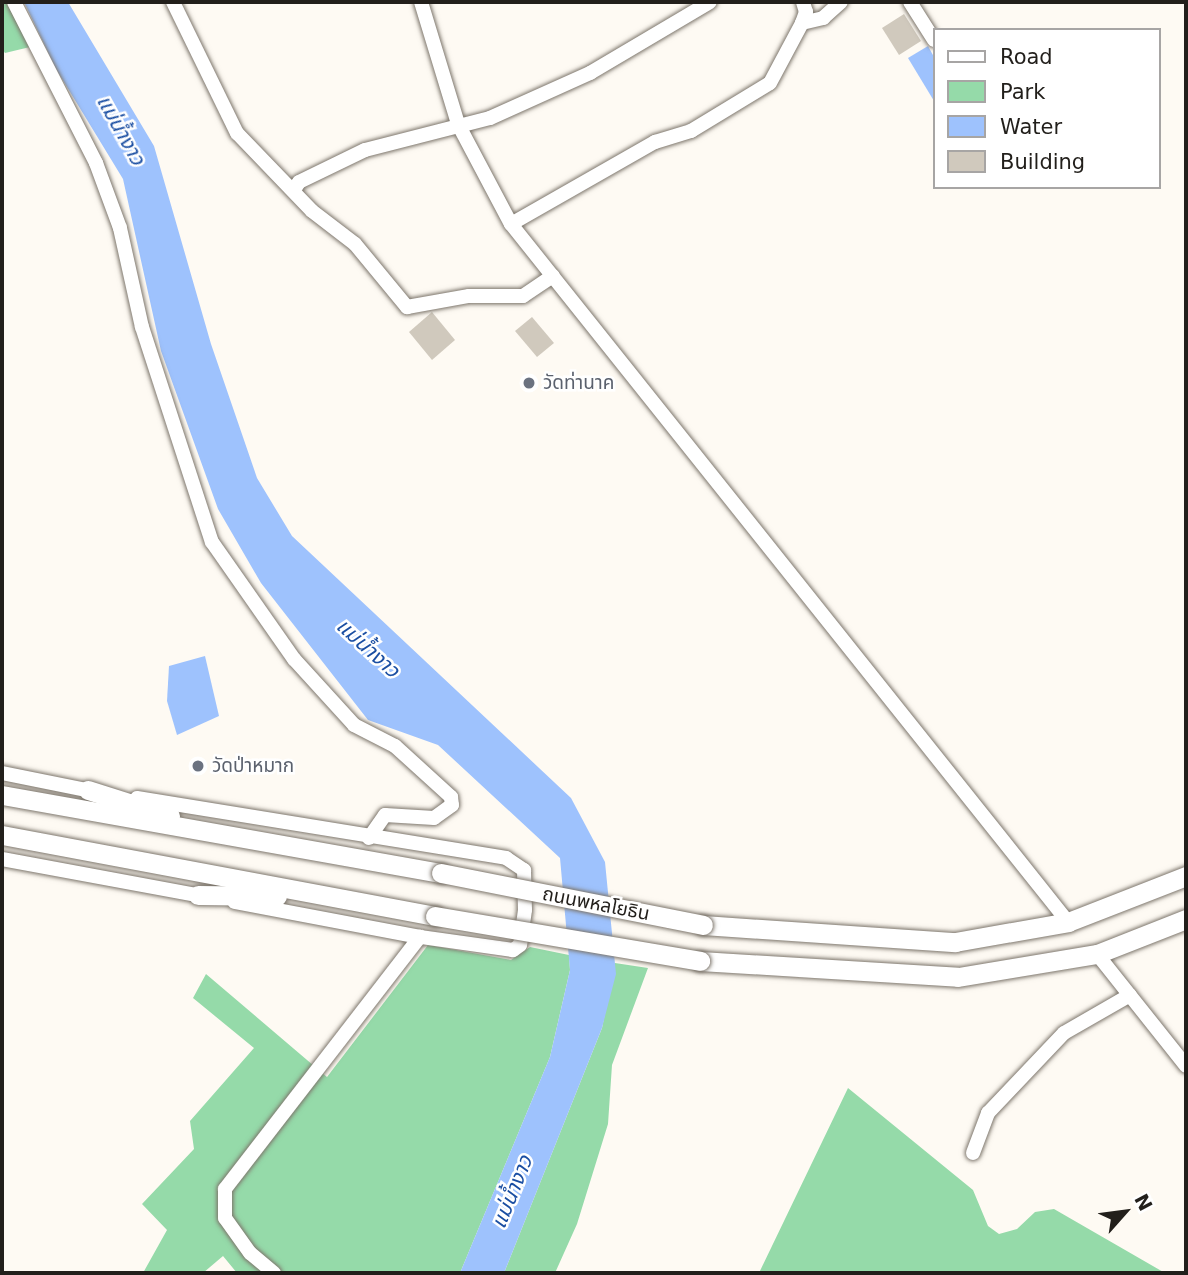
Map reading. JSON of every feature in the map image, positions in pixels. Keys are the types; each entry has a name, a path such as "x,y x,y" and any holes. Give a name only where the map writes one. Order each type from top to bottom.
{"highway":[{"path":"88,790 253,841"},
{"name":"ถนนพหลโยธิน","path":"2,795 441,873 703,925 955,942 1068,922 1186,876"},
{"name":"ถนนพหลโยธิน","path":"2,835 435,916 700,961 958,977 1097,954 1186,919"},
{"path":"198,895 331,897"}],"street":[{"path":"14,2 96,163 120,228 142,327 212,542 294,659 354,725 395,746 451,797 452,805 434,818 385,815 369,838"},
{"path":"173,2 237,133 258,159 294,190 312,211 355,244 407,307 469,296 523,296 553,276"},
{"path":"422,2 458,124 512,224 1068,922"},
{"path":"294,190 299,182 365,150 458,124 490,118 590,74 710,2"},
{"path":"512,224 655,142 691,131 770,83 802,23 806,12 803,2"},
{"path":"802,23 823,18 841,2"},
{"path":"910,2 932,37"},
{"path":"2,774 369,838 506,858 524,870 520,945 513,950 420,937 2,859"},
{"path":"270,1272 250,1253 225,1218 225,1189 420,937"},
{"path":"1097,954 1186,1066"},
{"path":"974,1153 988,1113 1064,1033 1130,995"}],"green space":[{"path":"2,2 6,2 30,47 5,53 2,49"},
{"path":"428,945 511,960 530,947 569,955 570,970 550,1057 460,1273 237,1273 223,1256 203,1273 143,1273 167,1230 142,1204 194,1149 190,1121 254,1048 193,998 206,974 327,1077"},
{"path":"615,963 648,968 612,1065 608,1124 577,1224 555,1273 504,1273 602,1028"},
{"path":"848,1088 973,1190 988,1226 999,1234 1017,1229 1035,1212 1054,1209 1165,1273 759,1273"}],"water":[{"name":"แม่น้ำงาว","path":"24,2 68,2 154,146 211,344 257,478 292,536 571,798 605,862 616,974 602,1028 504,1273 460,1273 550,1057 570,970 560,858 438,745 368,720 261,583 218,509 161,351 123,179 56,69"},
{"path":"928,46 932,53 932,98 908,58"},
{"path":"205,656 219,716 177,735 167,701 169,666"}],"building":[{"path":"904,14 921,41 899,55 882,28"},
{"path":"432,312 455,340 432,360 409,332"},
{"path":"532,317 554,343 537,357 515,331"}],"place":[{"name":"วัดท่านาค","path":"529,383"},
{"name":"วัดป่าหมาก","path":"198,766"}]}
